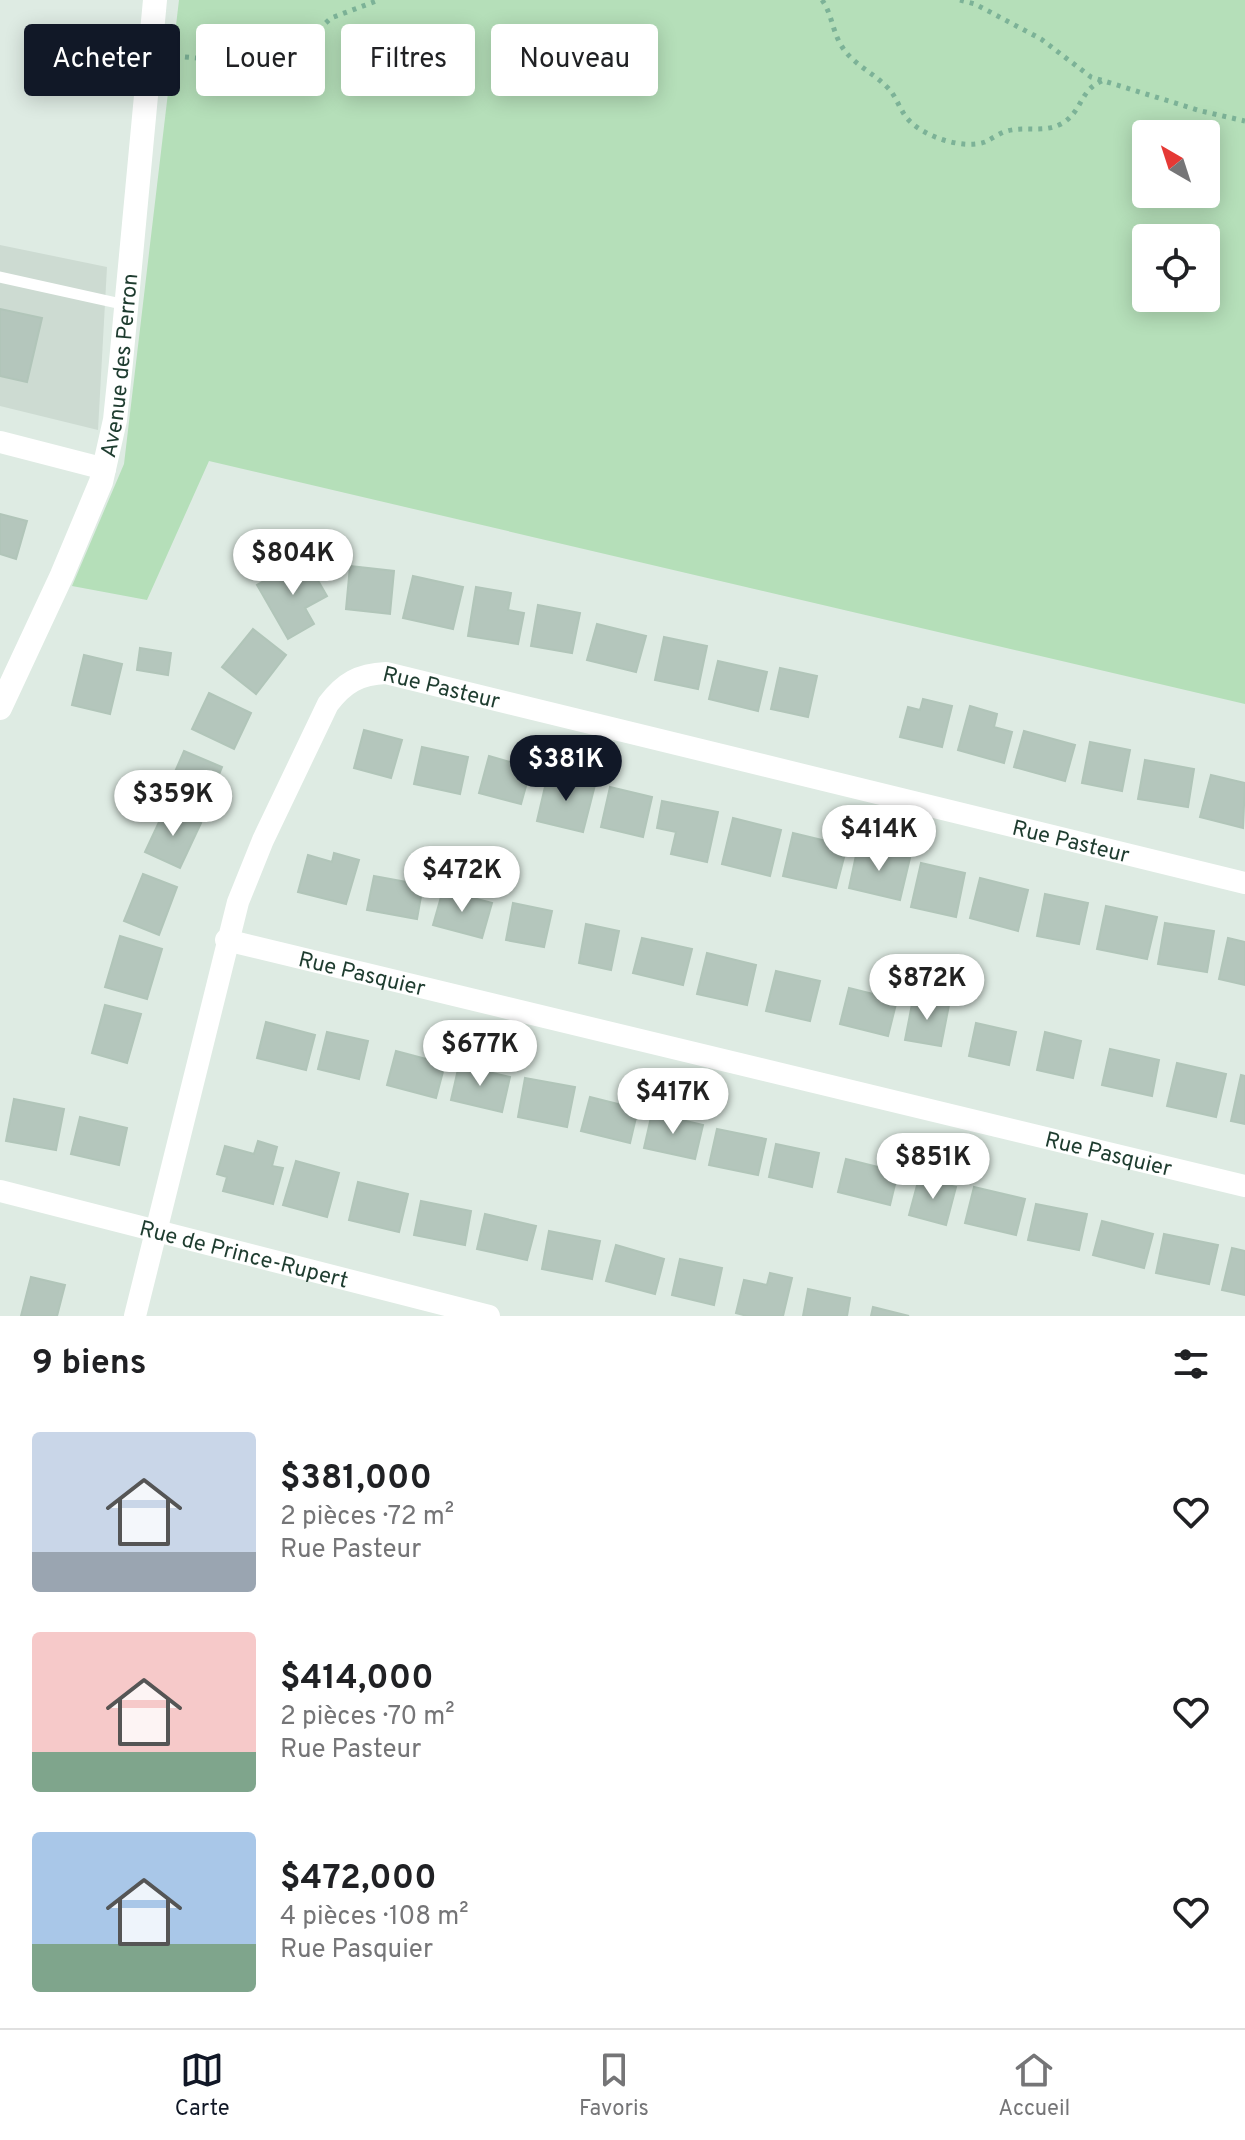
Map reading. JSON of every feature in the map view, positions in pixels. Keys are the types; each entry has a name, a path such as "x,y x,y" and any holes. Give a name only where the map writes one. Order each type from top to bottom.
{"street":[{"name":"Avenue des Perron","path":"153,24 155,0"},
{"name":"Avenue des Perron","path":"0,708 68,562 105,469 115,420 146,96"},
{"path":"0,442 105,469"},
{"name":"Rue Pasteur","path":"135,1316 226,940 238,902 263,840 328,704 353,679 369,673 386,673 1245,883"},
{"name":"Rue Pasquier","path":"226,940 1245,1186"},
{"name":"Rue de Prince-Rupert","path":"0,1191 464,1313 489,1316"}],"lane":[{"path":"0,277 126,305"}],"path":[{"path":"180,57 228,61 270,52 314,34 331,18 379,0"},
{"path":"822,0 830,11 842,48 859,66 893,92 904,115 929,134 960,142 982,143 1006,131 1048,129 1076,112 1087,90 1102,81"},
{"path":"960,0 975,4 1041,39 1091,77 1201,111 1245,121"}],"shaded area":[{"path":"0,245 107,267 98,430 0,406"}],"green space":[{"path":"179,0 1245,0 1245,704 209,461 147,600 72,586 124,464 168,96 180,96 180,24 176,24"}],"building":[{"path":"0,309 42,318 27,382 0,376"},
{"path":"0,514 27,521 16,559 0,554"},
{"path":"305,558 327,596 305,608 314,624 288,639 257,585"},
{"path":"350,566 394,571 390,614 346,609"},
{"path":"413,576 463,587 453,629 403,618"},
{"path":"476,587 511,593 508,610 524,613 518,644 468,636"},
{"path":"538,605 580,613 572,653 531,646"},
{"path":"597,624 646,636 636,672 587,660"},
{"path":"253,629 286,655 256,694 222,667"},
{"path":"664,637 707,646 698,689 655,680"},
{"path":"140,648 171,653 168,675 137,670"},
{"path":"84,655 122,664 110,714 72,705"},
{"path":"718,661 767,672 758,711 709,699"},
{"path":"780,668 817,676 808,717 771,709"},
{"path":"209,693 251,713 234,749 192,729"},
{"path":"923,699 952,706 942,747 900,737 908,707 920,710"},
{"path":"970,706 997,714 994,727 1012,732 1004,763 958,750"},
{"path":"364,730 402,740 391,778 354,768"},
{"path":"1024,731 1075,745 1065,781 1014,767"},
{"path":"1090,742 1130,750 1122,791 1082,783"},
{"path":"422,747 468,757 460,794 414,784"},
{"path":"184,751 222,767 207,804 168,788"},
{"path":"489,756 531,768 521,804 479,793"},
{"path":"1145,760 1194,769 1188,807 1138,799"},
{"path":"548,774 595,785 583,832 537,821"},
{"path":"1211,775 1245,783 1243,828 1200,817"},
{"path":"610,787 652,797 643,837 601,827"},
{"path":"662,801 718,812 707,862 671,854 676,832 657,828"},
{"path":"166,807 201,823 180,868 145,852"},
{"path":"733,818 781,830 770,876 722,864"},
{"path":"793,833 847,846 836,888 783,876"},
{"path":"858,846 910,858 900,900 849,888"},
{"path":"334,853 359,860 346,904 298,892 308,855 332,862"},
{"path":"921,863 965,873 956,917 911,907"},
{"path":"143,874 177,887 159,935 124,921"},
{"path":"374,876 423,885 417,919 367,910"},
{"path":"980,878 1028,890 1018,931 970,918"},
{"path":"443,890 492,903 482,938 433,925"},
{"path":"1045,894 1088,903 1079,944 1037,936"},
{"path":"513,903 552,911 544,947 506,940"},
{"path":"1106,906 1157,917 1147,959 1097,949"},
{"path":"1165,923 1214,931 1207,972 1158,964"},
{"path":"586,924 619,931 611,970 579,963"},
{"path":"120,936 162,949 147,999 105,987"},
{"path":"642,938 692,949 683,985 633,973"},
{"path":"1228,938 1245,942 1245,985 1219,979"},
{"path":"707,953 756,965 747,1005 697,994"},
{"path":"776,971 820,981 810,1021 766,1011"},
{"path":"849,988 897,1000 888,1036 840,1024"},
{"path":"913,999 949,1005 941,1046 905,1040"},
{"path":"105,1005 141,1014 127,1063 92,1053"},
{"path":"266,1022 315,1035 306,1070 257,1058"},
{"path":"976,1023 1016,1032 1009,1065 969,1056"},
{"path":"327,1032 368,1041 359,1079 318,1069"},
{"path":"1045,1032 1081,1041 1073,1078 1037,1070"},
{"path":"1110,1049 1159,1060 1152,1096 1102,1085"},
{"path":"396,1051 445,1064 436,1098 387,1085"},
{"path":"1177,1063 1226,1074 1216,1117 1167,1106"},
{"path":"459,1065 510,1077 502,1112 451,1100"},
{"path":"1241,1075 1245,1076 1245,1124 1231,1121"},
{"path":"525,1078 575,1087 567,1127 518,1117"},
{"path":"590,1097 638,1109 630,1143 581,1131"},
{"path":"14,1099 64,1109 56,1150 6,1141"},
{"path":"652,1113 703,1125 695,1159 644,1148"},
{"path":"80,1117 127,1128 119,1165 71,1154"},
{"path":"717,1129 766,1139 758,1175 709,1165"},
{"path":"258,1141 277,1147 272,1166 283,1168 273,1204 223,1191 227,1177 217,1174 225,1146 254,1154"},
{"path":"776,1144 819,1153 812,1187 769,1177"},
{"path":"846,1159 898,1172 890,1205 838,1192"},
{"path":"296,1161 339,1173 327,1217 283,1205"},
{"path":"919,1178 956,1187 946,1225 909,1215"},
{"path":"358,1182 408,1194 399,1232 349,1220"},
{"path":"974,1187 1025,1199 1016,1235 965,1223"},
{"path":"421,1201 471,1211 465,1245 414,1235"},
{"path":"1036,1204 1087,1214 1079,1250 1028,1240"},
{"path":"485,1214 536,1226 527,1260 477,1249"},
{"path":"1102,1221 1153,1234 1144,1268 1093,1255"},
{"path":"549,1231 600,1241 592,1279 542,1269"},
{"path":"1164,1234 1218,1245 1209,1284 1156,1273"},
{"path":"616,1245 664,1259 655,1294 606,1281"},
{"path":"1232,1248 1245,1251 1245,1295 1222,1290"},
{"path":"680,1259 722,1268 714,1305 672,1295"},
{"path":"770,1273 792,1278 783,1316 736,1313 744,1280 767,1285"},
{"path":"31,1277 65,1285 57,1316 21,1316"},
{"path":"808,1289 850,1298 847,1316 803,1316"},
{"path":"873,1307 909,1316 871,1316"}]}
